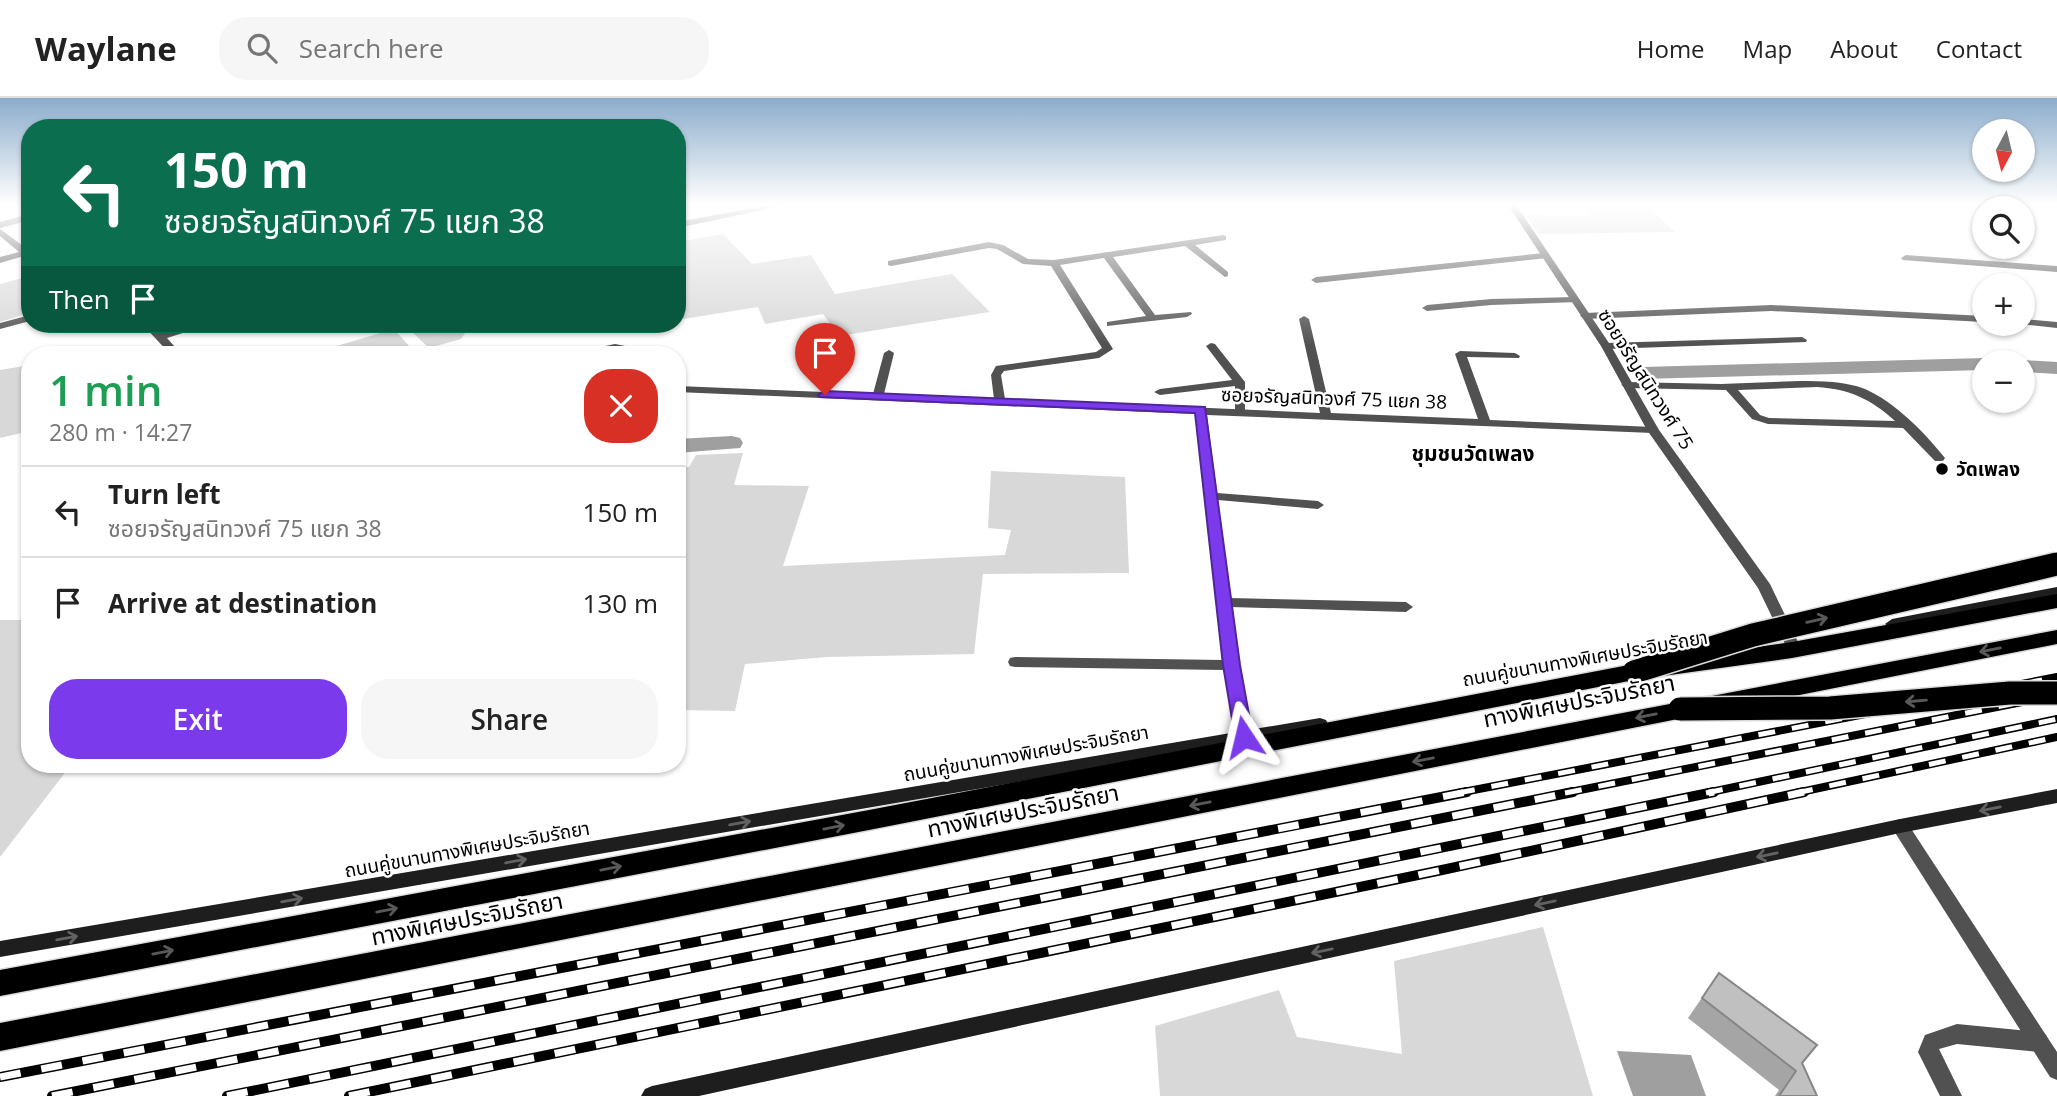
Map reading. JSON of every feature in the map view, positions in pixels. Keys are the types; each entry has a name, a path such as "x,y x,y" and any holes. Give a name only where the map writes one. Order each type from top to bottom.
{"highway":[{"path":"1634,672 1753,635 2057,564"},
{"name":"ทางพิเศษประจิมรัถยา","path":"0,983 869,820 1634,672 1792,650 2057,601"},
{"name":"ทางพิเศษประจิมรัถยา","path":"0,1037 2057,637"},
{"path":"1680,709 1830,708 2010,693 2057,693"}],"main road":[{"name":"ถนนคู่ขนานทางพิเศษประจิมรัถยา","path":"0,949 1792,644 2057,592"},
{"path":"652,1096 1900,826 2057,796"}],"street":[{"path":"891,263 950,252"},
{"path":"1008,252 1026,262 1054,263 1124,252"},
{"path":"1198,252 1225,274"},
{"name":"ซอยจรัญสนิทวงศ์ 75","path":"1542,252 1606,346 1653,430 1765,587 1792,644"},
{"path":"1106,254 1153,319"},
{"path":"0,260 21,255"},
{"path":"1316,280 1545,256"},
{"path":"1906,258 2057,269"},
{"path":"1000,402 996,375 1000,368 1100,355 1108,349 1054,263"},
{"path":"1427,308 1491,302 1575,300"},
{"path":"1585,316 1771,309 1972,318"},
{"path":"1111,324 1186,314"},
{"path":"1304,319 1326,416"},
{"path":"0,326 21,320"},
{"path":"2035,323 2057,325"},
{"path":"156,333 168,346"},
{"path":"160,337 174,333"},
{"path":"1606,346 1802,340"},
{"path":"1211,346 1240,382 1241,412"},
{"path":"878,397 889,353"},
{"path":"1485,422 1460,354 1515,356"},
{"path":"1160,392 1240,382"},
{"path":"1627,385 1730,388 1824,385 1849,388 1866,394 1905,425 1939,458"},
{"path":"1730,388 1756,417 1768,421 1905,425"},
{"name":"ซอยจรัญสนิทวงศ์ 75 แยก 38","path":"686,389 1653,430"},
{"path":"1201,410 1231,665 1244,737"},
{"path":"1212,496 1318,505"},
{"path":"1224,602 1406,607"},
{"path":"1016,662 1231,665"},
{"path":"1900,826 2057,1070"},
{"path":"1951,1096 1928,1052 1932,1042 1957,1034 2039,1042"}],"shaded area":[{"path":"686,252 740,252 752,264 811,255 835,294 952,274 990,312 839,336 823,314 765,324 758,307 686,319"},
{"path":"21,278 21,316 0,322 0,284"},
{"path":"380,333 398,333 409,346 336,346"},
{"path":"413,333 465,333 461,339 427,346"},
{"path":"21,366 21,433 0,438 0,370"},
{"path":"743,453 734,485 809,486 783,566 1005,555 1011,530 988,528 991,471 1125,477 1129,573 983,574 974,654 827,657 745,664 735,711 686,710 686,467 689,467 696,455"},
{"path":"0,620 21,620 21,773 65,773 0,857"},
{"path":"1543,927 1593,1096 1160,1096 1155,1026 1279,990 1297,1037 1402,1054 1394,961"},
{"path":"1617,1051 1691,1055 1706,1096 1633,1096"}],"building":[{"path":"1719,973 1817,1045 1802,1063 1817,1096 1779,1096 1796,1071 1702,998"}],"waterway":[{"path":"1642,373 1972,364"},
{"path":"2035,367 2057,368"},
{"path":"686,446 732,443"}],"railway":[{"path":"1458,793 2057,677"},
{"path":"1565,793 2057,695"},
{"path":"1706,793 2057,719"},
{"path":"1796,793 2057,737"},
{"path":"0,1077 1467,792"},
{"path":"52,1096 1573,792"},
{"path":"227,1096 1714,792"},
{"path":"349,1096 1442,870 1804,792"}],"place":[{"name":"วัดเพลง","path":"1942,469"}],"district":[{"name":"ชุมชนวัดเพลง","path":"1473,454"}],"route":[{"path":"825,395 1201,410 1231,665 1244,737"}]}
